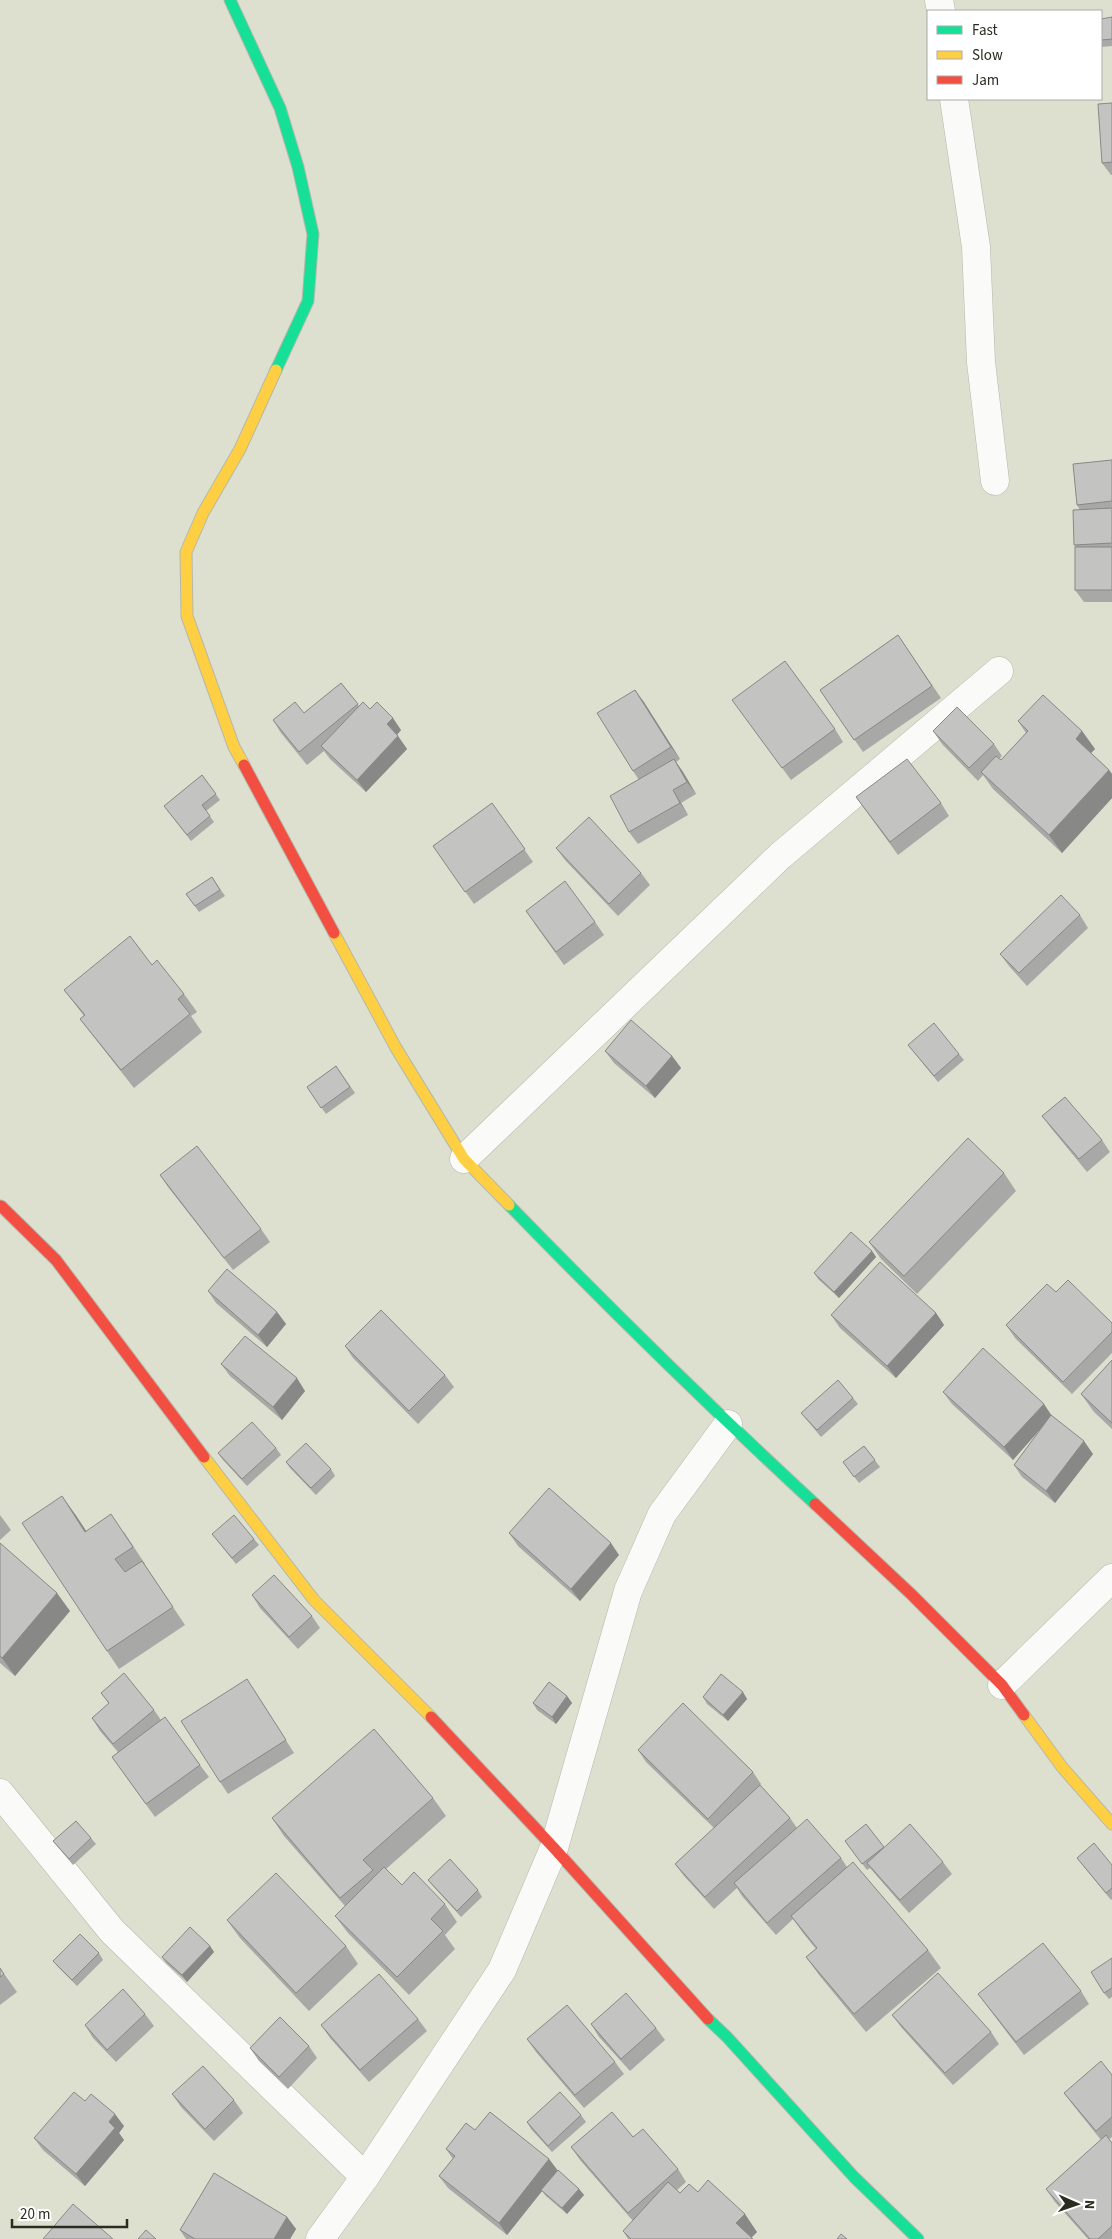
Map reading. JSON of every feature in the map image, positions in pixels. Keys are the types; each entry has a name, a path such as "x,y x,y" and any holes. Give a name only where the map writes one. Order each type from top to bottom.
{"street":[{"path":"230,0 280,108 298,167 313,234 308,300 240,450 202,513 186,552 187,616 234,747 396,1048 464,1160 595,1294 728,1424 911,1594 1002,1684 1062,1767 1112,1824"},
{"path":"954,100 976,247 981,362 995,481"},
{"path":"464,1160 780,856 1000,671"},
{"path":"1,1206 56,1260 235,1499 314,1600 450,1736 554,1848 696,2009 733,2044 854,2177 918,2239"},
{"path":"320,2239 365,2178 502,1970 554,1848 628,1591 662,1514 728,1424"},
{"path":"1002,1684 1112,1578"},
{"path":"0,1793 112,1931 365,2178"}],"building":[{"path":"1112,17 1112,39 1102,40 1102,19"},
{"path":"1112,103 1112,162 1102,163 1098,104"},
{"path":"1112,460 1112,501 1077,505 1073,464"},
{"path":"1112,508 1112,543 1074,545 1073,510"},
{"path":"1075,547 1112,547 1112,590 1075,590"},
{"path":"898,635 932,686 854,740 820,690"},
{"path":"785,661 835,729 782,768 732,700"},
{"path":"341,683 358,704 299,752 273,720 295,702 304,713"},
{"path":"635,690 671,747 633,771 597,713"},
{"path":"1043,695 1082,731 1076,739 1109,770 1049,835 981,772 996,756 1001,760 1028,731 1018,721"},
{"path":"363,702 370,709 377,702 393,718 387,724 398,736 357,780 321,746"},
{"path":"957,707 994,744 969,768 933,731"},
{"path":"674,759 687,782 673,790 680,803 629,832 610,796"},
{"path":"907,759 941,803 890,842 856,797"},
{"path":"202,775 216,794 202,805 210,816 187,835 164,806"},
{"path":"492,803 525,849 465,892 433,846"},
{"path":"589,817 641,873 609,904 556,848"},
{"path":"212,877 220,890 195,906 186,894"},
{"path":"565,881 595,922 556,952 526,911"},
{"path":"1061,895 1080,915 1019,973 1000,954"},
{"path":"130,936 152,965 157,960 184,994 178,999 190,1014 121,1070 80,1019 85,1015 64,990"},
{"path":"631,1020 672,1056 646,1086 605,1051"},
{"path":"934,1023 959,1054 934,1076 908,1045"},
{"path":"336,1066 350,1087 321,1108 307,1087"},
{"path":"1065,1097 1102,1140 1079,1159 1042,1116"},
{"path":"968,1138 1004,1173 904,1276 869,1242"},
{"path":"197,1146 261,1229 224,1258 160,1175"},
{"path":"851,1232 872,1251 834,1292 814,1273"},
{"path":"880,1262 936,1313 887,1366 831,1315"},
{"path":"227,1269 277,1312 258,1335 208,1291"},
{"path":"1068,1280 1112,1323 1112,1332 1063,1382 1006,1325 1047,1284 1056,1292"},
{"path":"381,1310 445,1375 409,1411 345,1346"},
{"path":"245,1336 297,1378 273,1407 221,1364"},
{"path":"983,1348 1044,1404 1004,1447 943,1392"},
{"path":"1112,1360 1112,1423 1081,1394"},
{"path":"838,1380 853,1398 817,1430 801,1413"},
{"path":"1051,1415 1084,1441 1046,1491 1014,1465"},
{"path":"252,1422 276,1448 242,1479 218,1453"},
{"path":"306,1443 331,1469 311,1488 286,1462"},
{"path":"864,1446 875,1460 854,1477 843,1462"},
{"path":"549,1488 611,1543 571,1589 509,1533"},
{"path":"62,1496 85,1532 111,1514 133,1547 115,1559 125,1572 142,1561 173,1607 107,1651 22,1523"},
{"path":"234,1515 254,1539 232,1558 212,1534"},
{"path":"0,1543 57,1593 2,1658 0,1656"},
{"path":"274,1575 312,1616 289,1637 252,1595"},
{"path":"124,1673 154,1710 113,1744 92,1718 109,1703 101,1693"},
{"path":"721,1674 743,1692 723,1715 703,1697"},
{"path":"247,1679 286,1740 220,1782 181,1721"},
{"path":"549,1682 567,1696 552,1717 533,1703"},
{"path":"683,1703 753,1772 708,1819 638,1750"},
{"path":"165,1717 200,1765 146,1804 112,1757"},
{"path":"374,1729 433,1798 363,1860 373,1870 340,1898 272,1818"},
{"path":"760,1785 790,1818 705,1897 675,1864"},
{"path":"807,1819 841,1858 767,1923 734,1883"},
{"path":"76,1821 91,1838 69,1859 53,1841"},
{"path":"866,1824 884,1847 862,1864 845,1841"},
{"path":"910,1824 943,1862 900,1900 867,1863"},
{"path":"1094,1843 1112,1865 1112,1888 1106,1893 1077,1858"},
{"path":"450,1859 478,1890 457,1911 428,1880"},
{"path":"853,1862 928,1950 854,2014 806,1957 817,1948 791,1916"},
{"path":"384,1867 402,1885 414,1872 445,1904 431,1919 443,1931 397,1977 335,1916"},
{"path":"276,1873 346,1946 296,1993 227,1920"},
{"path":"190,1927 210,1946 182,1975 162,1957"},
{"path":"80,1934 99,1953 72,1980 53,1961"},
{"path":"1043,1943 1081,1991 1016,2042 978,1994"},
{"path":"1112,1958 1112,1988 1104,1993 1091,1972"},
{"path":"0,1968 4,1974 0,1977"},
{"path":"938,1973 991,2032 945,2073 892,2015"},
{"path":"379,1974 418,2019 360,2070 321,2025"},
{"path":"123,1989 145,2014 107,2050 85,2025"},
{"path":"626,1993 656,2028 621,2059 591,2024"},
{"path":"567,2005 615,2062 575,2095 527,2039"},
{"path":"280,2017 309,2046 279,2077 250,2048"},
{"path":"1101,2061 1112,2075 1112,2117 1096,2131 1064,2093"},
{"path":"203,2066 234,2100 205,2129 172,2094"},
{"path":"74,2092 85,2101 91,2094 115,2114 109,2122 115,2128 76,2174 34,2138"},
{"path":"560,2092 581,2115 548,2146 527,2122"},
{"path":"490,2112 549,2159 499,2223 439,2176 455,2156 446,2149 466,2123 475,2130"},
{"path":"612,2112 633,2137 643,2129 678,2169 628,2213 571,2147"},
{"path":"1106,2135 1112,2143 1112,2226 1098,2239 1090,2239 1046,2189"},
{"path":"558,2170 579,2189 562,2208 541,2190"},
{"path":"214,2173 287,2217 274,2239 195,2239 180,2230"},
{"path":"708,2180 745,2214 736,2223 753,2239 631,2239 623,2231 668,2182 680,2193 689,2184 698,2192"},
{"path":"73,2204 113,2239 43,2239"},
{"path":"146,2230 156,2239 138,2239"},
{"path":"841,2234 847,2239 837,2239"}],"traffic: fast":[{"path":"230,0 280,108 298,167 313,234 308,301 276,370"},
{"path":"509,1205 660,1356 815,1504"},
{"path":"708,2019 727,2037 854,2177 918,2239"}],"traffic: slow":[{"path":"244,765 234,747 187,616 186,552 203,513 240,449 276,370"},
{"path":"334,933 396,1048 464,1159 509,1205"},
{"path":"204,1457 314,1600 431,1717"},
{"path":"1024,1715 1062,1767 1112,1824"}],"traffic: jam":[{"path":"244,765 334,933"},
{"path":"1,1206 56,1260 204,1457"},
{"path":"815,1504 911,1594 1002,1685 1024,1715"},
{"path":"431,1717 554,1848 708,2019"}]}
